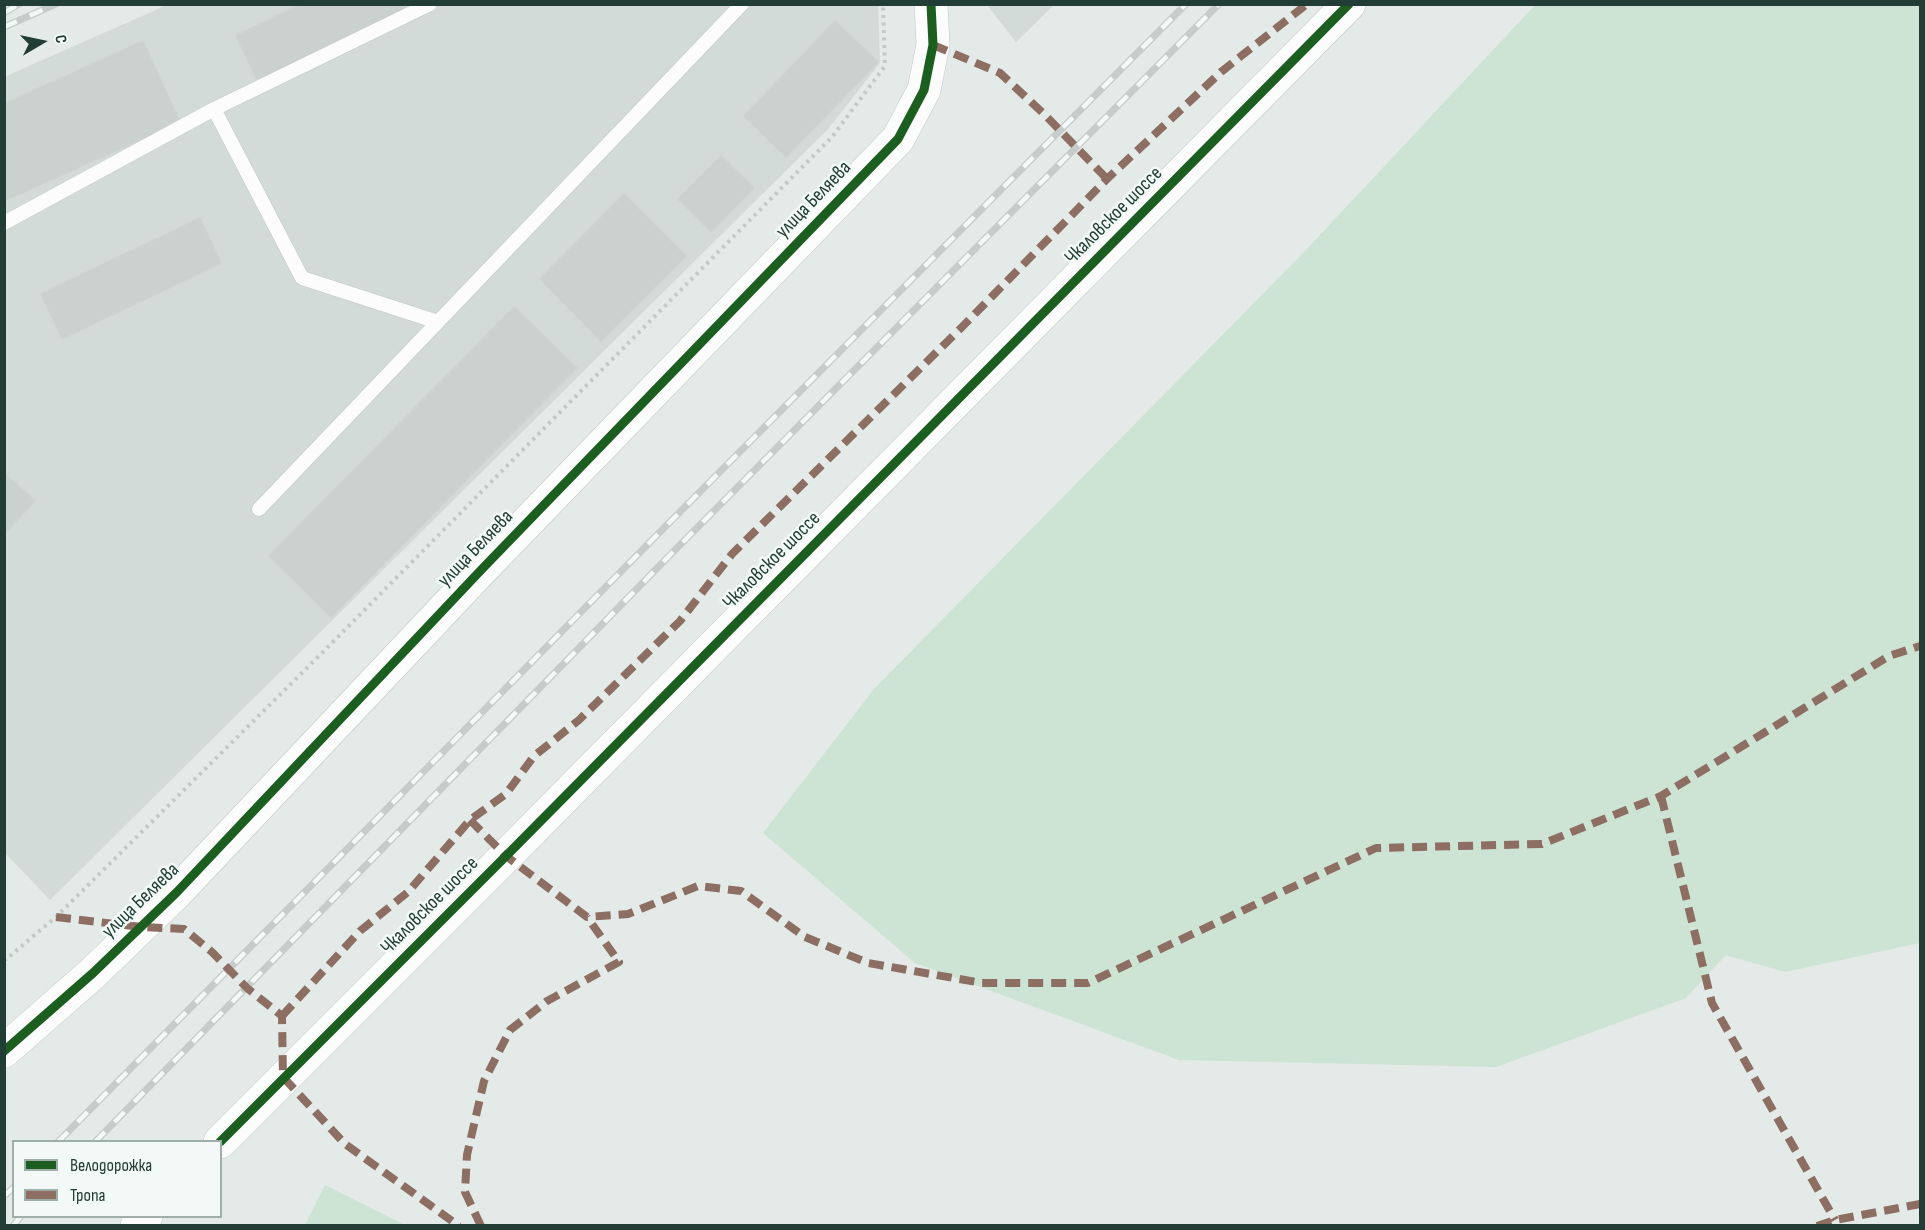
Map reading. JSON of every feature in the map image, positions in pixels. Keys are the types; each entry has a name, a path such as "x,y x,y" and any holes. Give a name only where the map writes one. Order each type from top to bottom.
{"street":[{"name":"улица Беляева","path":"4,1051 93,973 177,892 482,569 898,139 924,90 933,45 931,4"},
{"name":"Чкаловское шоссе","path":"222,1140 515,847 1348,4"}],"lane":[{"path":"4,223 214,109 430,4"},
{"path":"259,509 742,4"},
{"path":"214,109 302,278 438,322"}],"path":[{"path":"4,962 56,916 315,660 832,137 885,66 883,4"}],"shaded area":[{"path":"167,5 878,5 880,63 828,129 50,900 5,853 4,77"},
{"path":"987,5 1054,5 1016,42"}],"green space":[{"path":"1536,4 1920,5 1920,943 1785,972 1726,955 1686,998 1496,1067 1179,1060 915,963 763,833 874,689 1305,251"},
{"path":"325,1185 405,1225 305,1225"}],"building":[{"path":"301,4 403,4 405,9 257,80 236,36"},
{"path":"835,21 878,62 786,157 744,116"},
{"path":"143,41 180,122 4,201 4,104"},
{"path":"721,156 754,188 711,232 678,199"},
{"path":"624,194 686,256 601,341 540,279"},
{"path":"200,218 221,263 62,339 41,294"},
{"path":"514,307 577,368 331,617 269,556"},
{"path":"4,473 35,501 4,534"}],"railway":[{"path":"4,13 19,4"},
{"path":"4,27 56,4"},
{"path":"60,1140 654,538 1186,4"},
{"path":"97,1140 671,554 1219,4"},
{"path":"4,1196 12,1189"},
{"path":"13,1226 19,1218"}],"marked path":[{"path":"282,1016 360,931 408,892 470,820 506,794 534,756 579,720 680,621 732,554 962,327 1107,179 1221,72 1307,4"},
{"path":"933,45 1000,73 1045,115 1107,179"},
{"path":"470,820 506,856 587,917 628,914 698,886 741,891 805,937 868,963 982,983 1088,983 1376,848 1542,844 1661,796 1889,656 1920,646"},
{"path":"1661,796 1712,1003 1835,1220"},
{"path":"56,917 141,927 184,929 212,952 247,988 282,1016 283,1077 345,1144 459,1226"},
{"path":"481,1226 465,1192 467,1155 484,1081 510,1030 547,1001 619,962 587,917"},
{"path":"1817,1226 1835,1220 1920,1204"}],"cycle path":[{"path":"4,1051 93,973 177,892 482,569 898,139 924,90 933,45 931,4"},
{"path":"222,1140 1349,4"}]}
